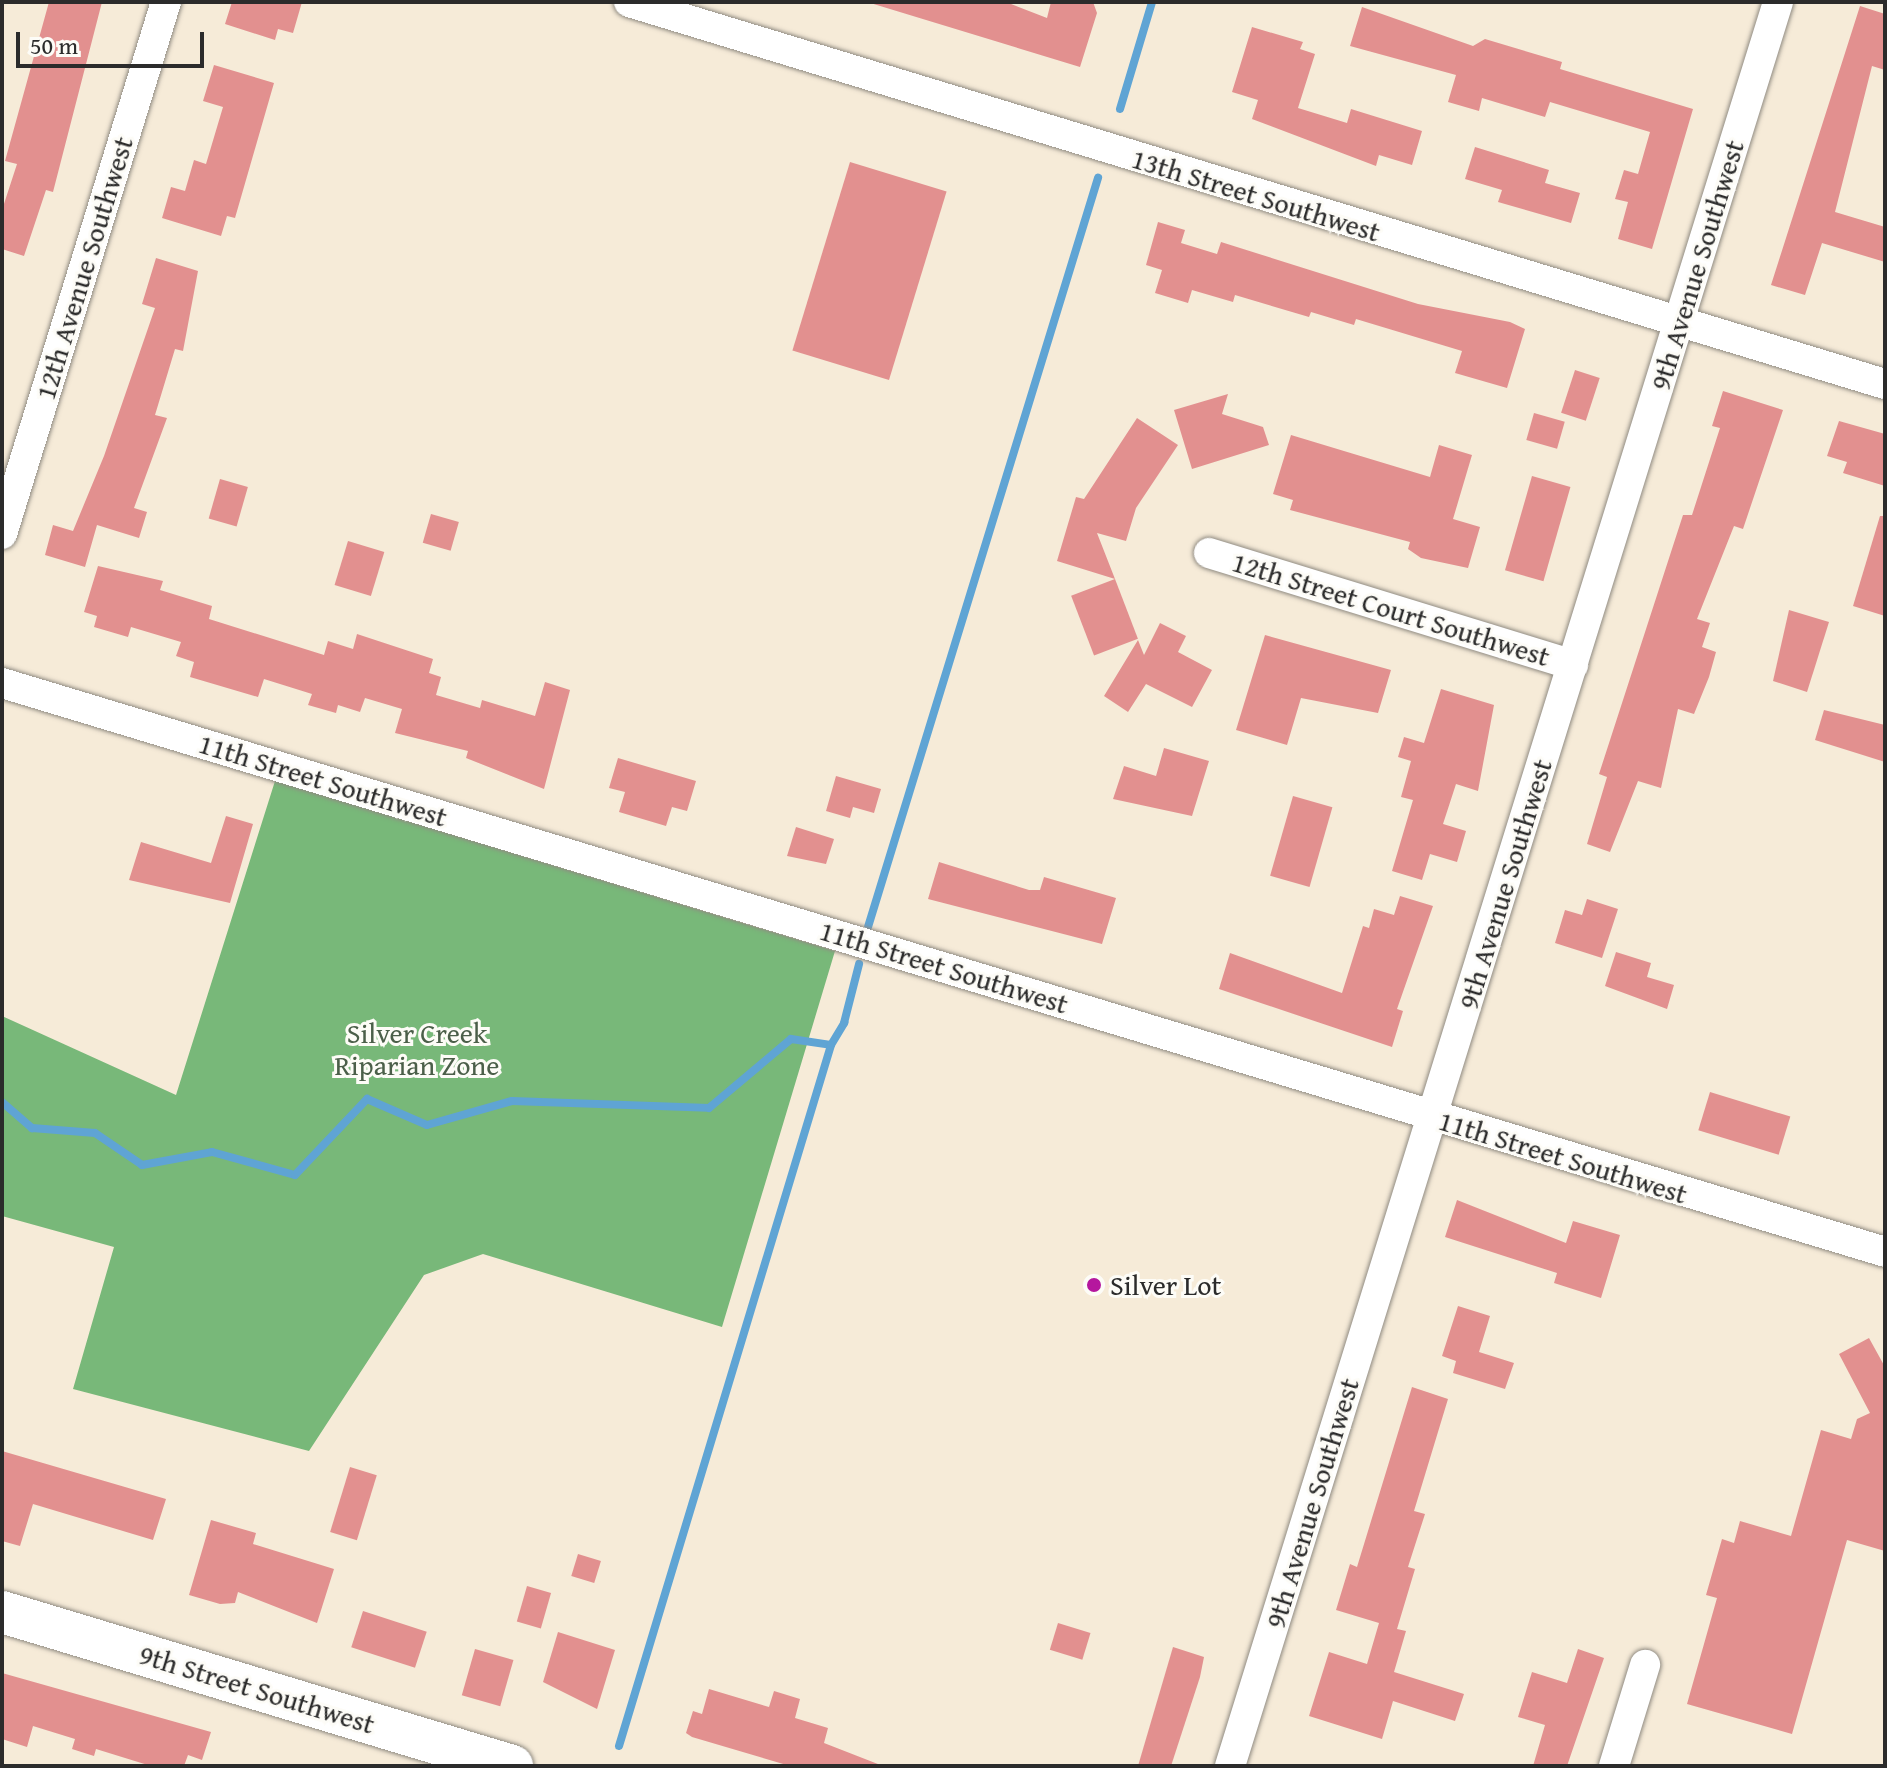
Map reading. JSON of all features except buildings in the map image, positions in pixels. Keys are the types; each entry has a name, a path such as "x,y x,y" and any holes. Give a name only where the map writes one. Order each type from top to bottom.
{"street":[{"name":"12th Avenue Southwest","path":"2,534 166,2"},
{"name":"13th Street Southwest","path":"629,2 1679,325 1885,384"},
{"name":"9th Avenue Southwest","path":"1230,1766 1778,2"},
{"name":"12th Street Court Southwest","path":"1209,553 1573,665"},
{"name":"11th Street Southwest","path":"2,683 1885,1252"},
{"name":"9th Street Southwest","path":"2,1612 512,1766"},
{"path":"1614,1766 1645,1665"}],"green space":[{"name":"Silver Creek Riparian Zone","path":"275,781 835,951 722,1327 483,1254 424,1275 309,1451 73,1389 114,1247 2,1216 2,1016 176,1095"}],"waterway":[{"path":"1120,109 1152,2"},
{"path":"868,927 1098,178"},
{"path":"2,1102 32,1128 95,1133 142,1165 212,1152 295,1175 367,1099 427,1125 512,1101 709,1108 791,1039 831,1045 844,1023 859,964"},
{"path":"619,1746 831,1045"}],"place":[{"name":"Silver Lot","path":"1094,1285"}]}
